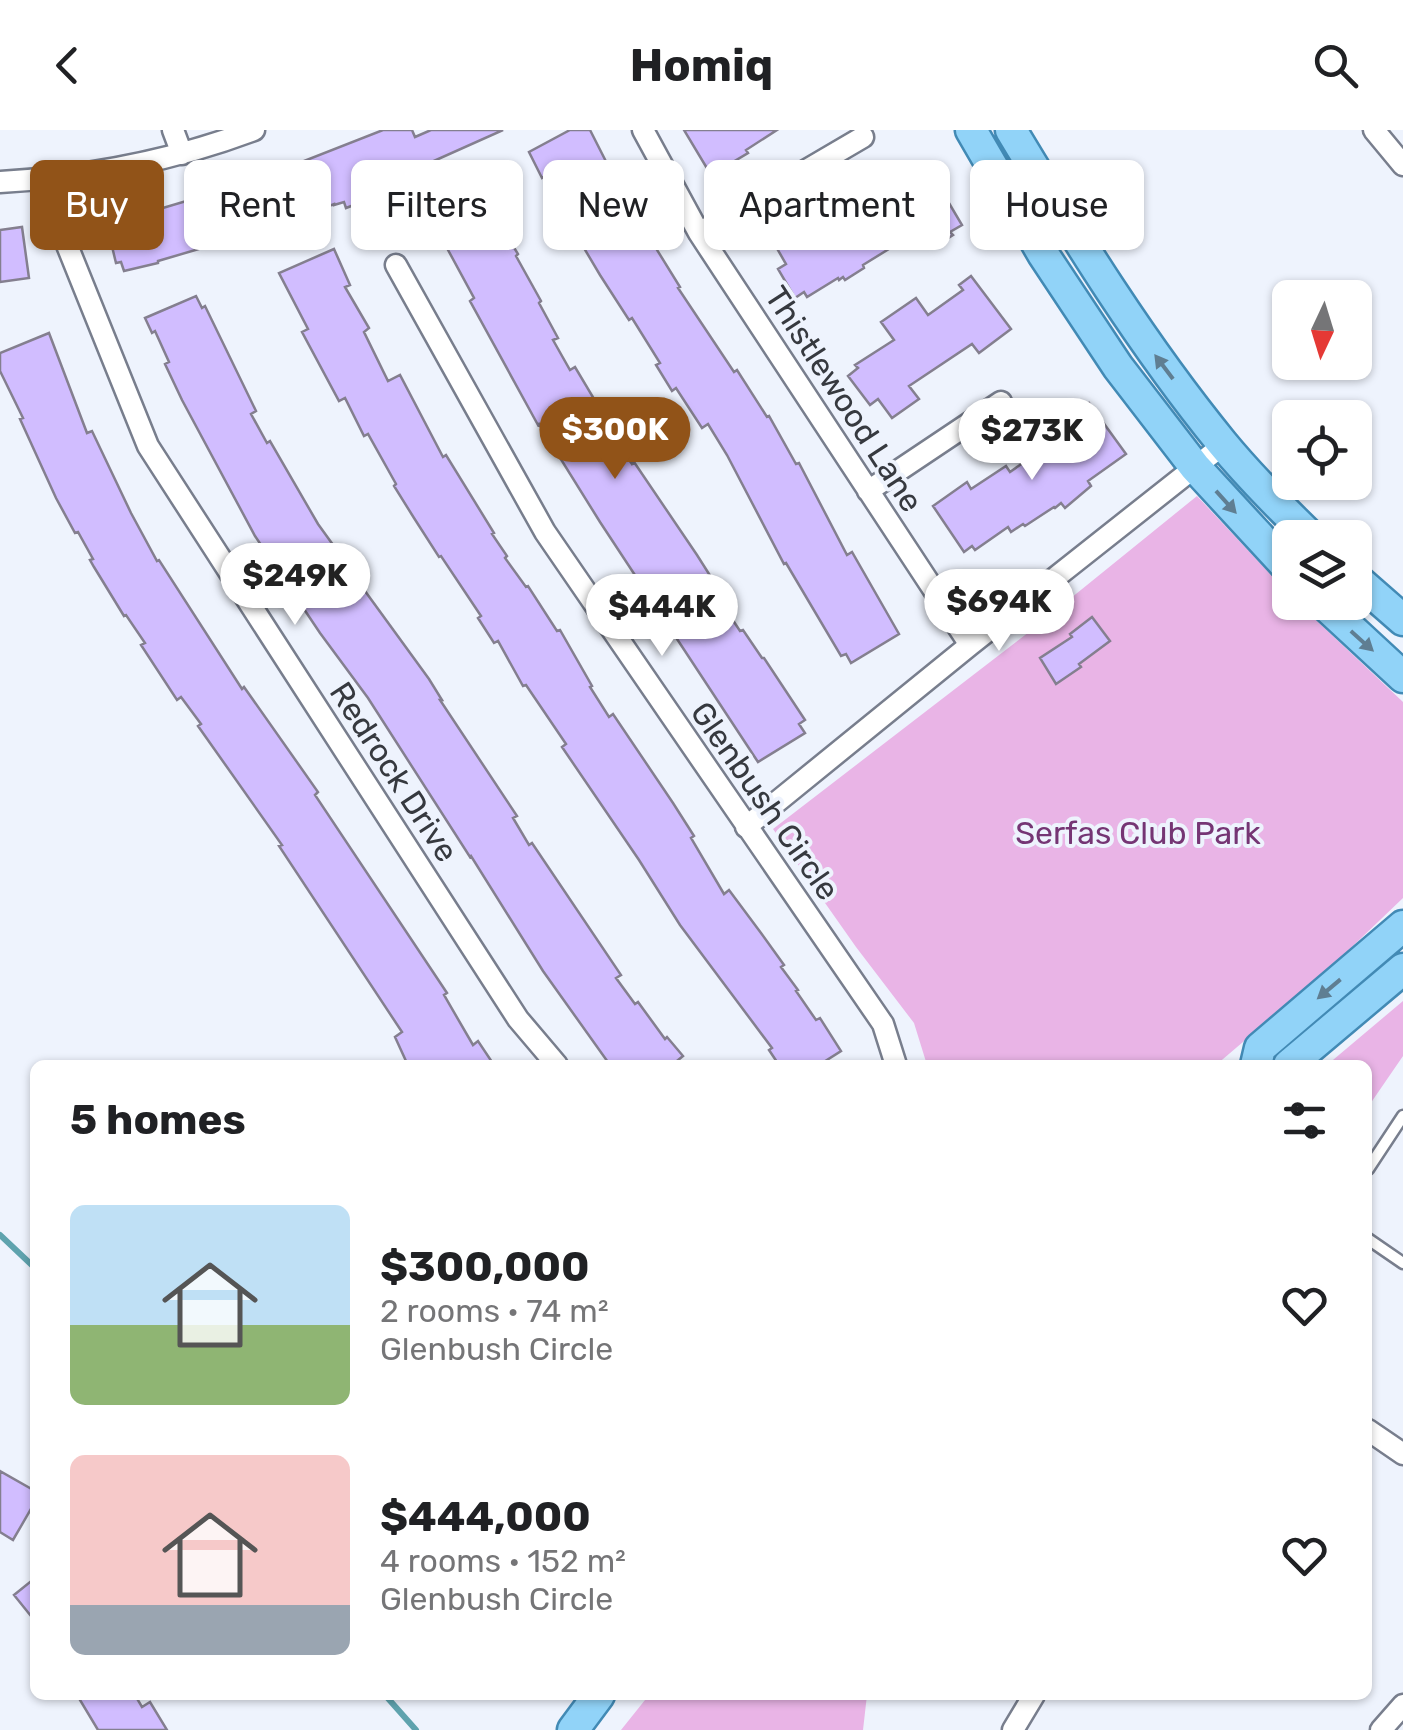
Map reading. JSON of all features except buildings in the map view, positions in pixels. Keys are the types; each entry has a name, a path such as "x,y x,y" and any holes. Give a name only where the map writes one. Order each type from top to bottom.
{"main road":[{"path":"971,130 1118,366 1195,467 1272,550"},
{"path":"1011,130 1137,331 1223,445 1295,520"},
{"path":"1372,593 1403,620"},
{"path":"1341,620 1403,678"},
{"path":"1257,1060 1260,1048 1403,926"},
{"path":"1295,1060 1403,969"},
{"path":"573,1730 595,1700"}],"street":[{"path":"173,130 182,154"},
{"path":"155,160 254,130"},
{"name":"Thistlewood Lane","path":"643,130 699,233 970,646"},
{"path":"1374,130 1403,165"},
{"path":"699,233 863,136"},
{"path":"0,182 30,180"},
{"name":"Redrock Drive","path":"69,250 148,446 518,1019 552,1060"},
{"name":"Glenbush Circle","path":"396,265 545,532 883,1024 895,1060"},
{"path":"868,491 1002,402"},
{"path":"746,827 1223,445"},
{"path":"1372,1433 1403,1454"},
{"path":"1013,1730 1031,1700"},
{"path":"1380,1730 1403,1705"}],"lane":[{"path":"1372,1163 1403,1116"},
{"path":"1372,1242 1403,1263"}],"green space":[{"name":"Serfas Club Park","path":"1197,496 1272,576 1272,620 1316,620 1403,702 1403,898 1333,965 1222,1060 925,1060 914,1023 773,829 1029,632"},
{"path":"1403,1001 1403,1056 1372,1101 1372,1060 1333,1060"},
{"path":"645,1700 866,1700 863,1730 621,1730"}],"waterway":[{"path":"0,1235 30,1263"},
{"path":"389,1700 416,1730"}]}
